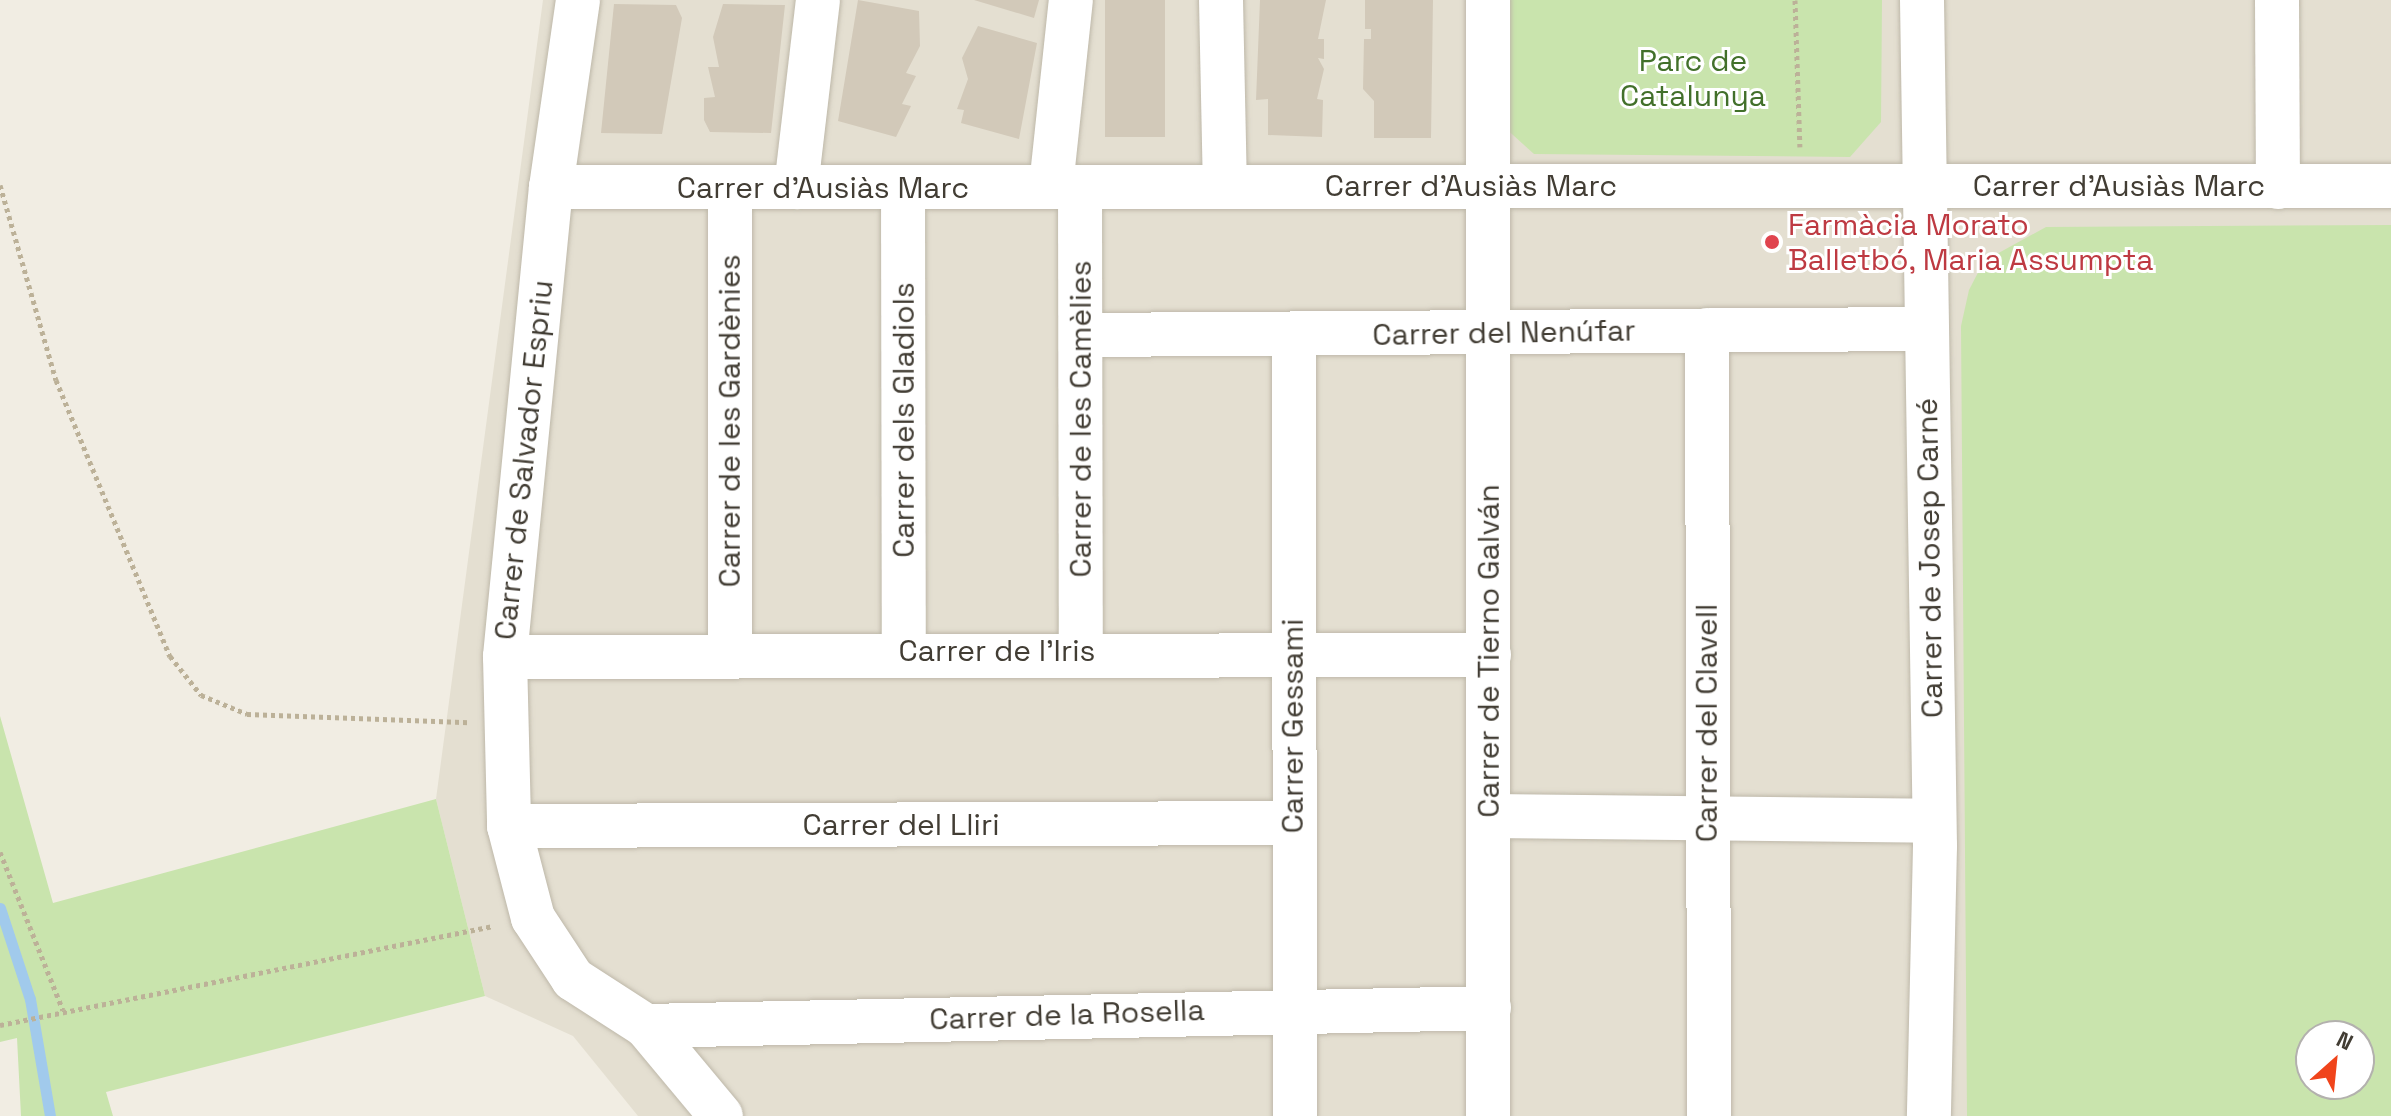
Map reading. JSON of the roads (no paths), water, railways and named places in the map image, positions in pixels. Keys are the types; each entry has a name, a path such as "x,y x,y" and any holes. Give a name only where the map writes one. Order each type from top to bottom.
{"street":[{"name":"Carrer de Salvador Espriu","path":"578,0 551,187 505,657 509,826 533,918 573,979 646,1026 721,1116"},
{"path":"796,187 818,0"},
{"name":"Carrer de les Camèlies","path":"1071,0 1066,187 1081,335 1081,651"},
{"path":"1221,0 1225,186"},
{"name":"Carrer de Tierno Galván","path":"1488,0 1488,1116"},
{"name":"Carrer de Josep Carné","path":"1922,0 1934,821 1929,1116"},
{"path":"2277,0 2278,187"},
{"name":"Carrer d'Ausiàs Marc","path":"551,187 2391,186"},
{"name":"Carrer de les Gardènies","path":"730,188 730,653"},
{"name":"Carrer dels Gladiols","path":"903,188 904,651"},
{"name":"Carrer del Nenúfar","path":"1081,335 1294,336 1926,329"},
{"name":"Carrer del Clavell","path":"1707,330 1709,1116"},
{"name":"Carrer Gessami","path":"1294,336 1292,823 1295,1116"},
{"name":"Carrer de l'Iris","path":"505,657 904,651 1489,655"},
{"path":"1490,816 1707,816 1934,821"},
{"name":"Carrer del Lliri","path":"509,826 1292,823"},
{"name":"Carrer de la Rosella","path":"646,1026 1294,1008 1489,1008"}],"waterway":[{"path":"0,908 30,999 50,1116"}],"place":[{"name":"Farmàcia Morato Balletbó, Maria Assumpta","path":"1772,242"}],"park label":[{"name":"Parc de Catalunya","path":"1693,78"}]}
